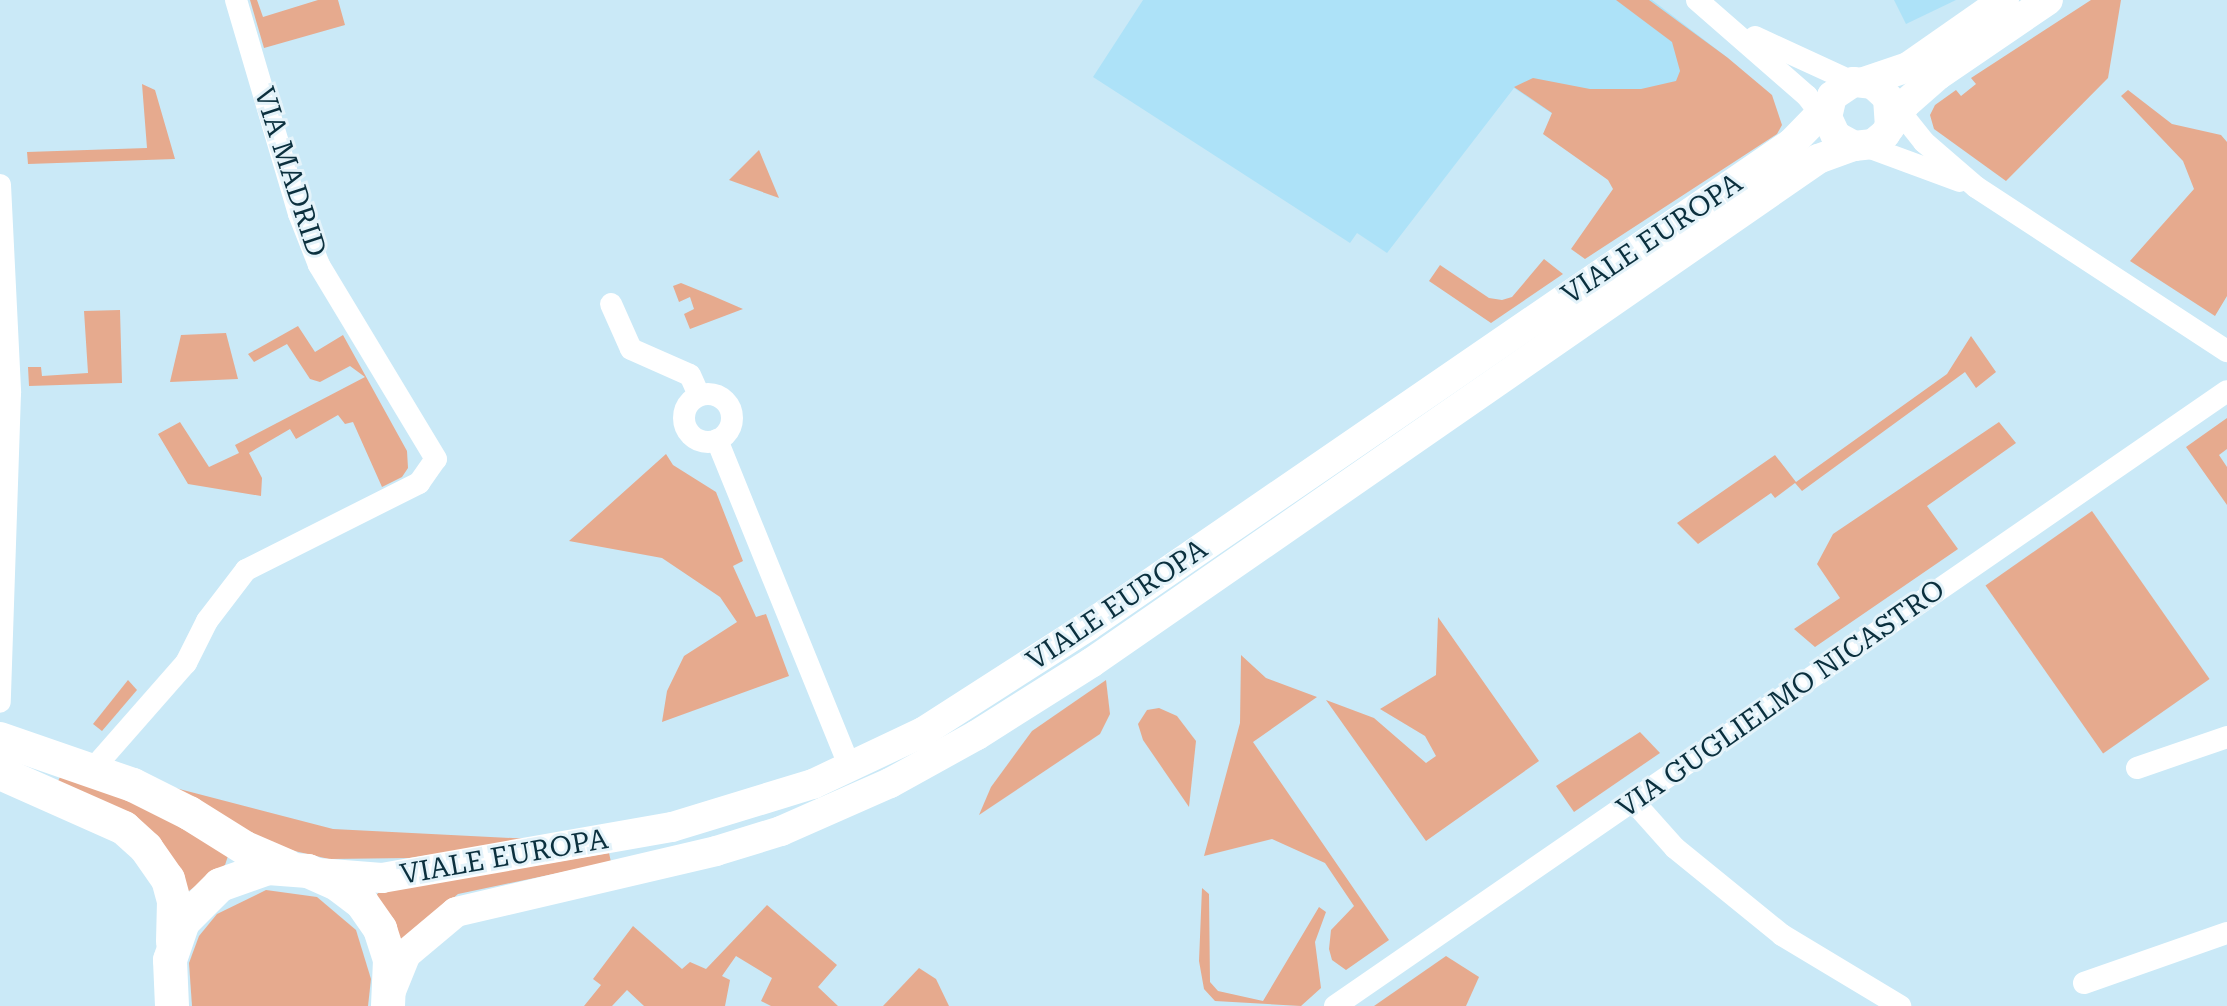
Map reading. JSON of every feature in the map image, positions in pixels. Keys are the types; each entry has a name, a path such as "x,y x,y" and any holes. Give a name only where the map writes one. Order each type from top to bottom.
{"main road":[{"path":"1879,100 1908,67 2004,0"},
{"path":"1879,100 1938,75 2048,0"},
{"name":"VIALE EUROPA","path":"301,870 382,878 656,830 772,800 850,768 969,706 1792,143 1826,116 1838,90 1879,100 1880,140 1818,159 1091,663 977,735 890,783 781,831 716,851 504,897 456,912 406,954 389,1002"},
{"path":"1826,116 1859,146"},
{"path":"0,739 161,799 245,848 337,884 371,916 390,960 389,1002"},
{"path":"0,773 124,828 146,848 168,879 174,901 167,983"},
{"path":"167,983 183,922 220,885 268,868 301,870"}],"street":[{"name":"VIA MADRID","path":"91,771 186,663 207,621 246,570 419,483 436,459 319,265 299,214 236,0"},
{"path":"1697,0 1736,28 1826,116"},
{"path":"1736,28 1879,100 1976,187 2227,351"},
{"path":"1859,146 1976,187"},
{"path":"0,185 10,393 0,702"},
{"path":"611,304 631,349 690,375 699,395"},
{"name":"VIA GUGLIELMO NICASTRO","path":"1335,1006 2227,391"},
{"path":"699,395 718,396 729,407 732,422 717,440 701,441 684,425 685,409 699,395"},
{"path":"717,440 850,768"},
{"path":"2137,768 2227,737"},
{"path":"1633,801 1675,848 1782,935 1900,1006"},
{"path":"2084,983 2227,933"}],"shaded area":[{"path":"250,0 257,0 263,17 318,0 338,0 345,25 264,48"},
{"path":"1143,0 1652,0 1728,58 1677,197 1514,88 1387,253 1357,233 1350,243 1093,77"},
{"path":"1616,0 1649,0 1728,58 1772,95 1782,125 1777,134 1585,259 1571,249 1613,189 1608,180 1543,134 1552,113 1514,87 1533,78 1590,89 1641,89 1676,81 1680,71 1672,42"},
{"path":"1894,0 1956,0 1906,24"},
{"path":"2091,0 2121,0 2108,78 2006,181 1934,129 1930,115 1935,105 1956,90 1961,96 1976,84 1971,78"},
{"path":"142,84 155,90 175,159 28,164 27,152 147,148"},
{"path":"2128,90 2172,124 2221,135 2227,142 2227,296 2215,316 2130,261 2194,189 2183,161 2121,96"},
{"path":"759,150 779,198 729,180"},
{"path":"1544,259 1563,274 1491,323 1429,281 1440,265 1489,298 1502,300 1512,297"},
{"path":"681,283 743,309 690,329 684,314 694,309 690,297 679,302 673,286"},
{"path":"120,310 122,383 29,386 28,367 41,367 42,376 88,373 84,311"},
{"path":"298,326 315,352 343,335 407,451 408,468 402,477 382,487 353,422 345,424 338,415 296,439 290,429 249,453 262,478 261,496 188,484 158,434 180,422 209,467 239,453 235,445 365,377 350,366 320,382 310,379 287,344 254,362 248,354"},
{"path":"226,333 238,379 170,382 181,335"},
{"path":"1971,336 1996,372 1976,388 1965,372 1802,491 1795,483 1775,498 1771,493 1698,544 1677,523 1775,455 1796,482 1947,374"},
{"path":"2227,418 2227,449 2219,455 2227,467 2227,505 2186,447"},
{"path":"1999,422 2016,443 1927,506 1958,549 1815,647 1794,629 1840,598 1817,564 1833,534"},
{"path":"666,454 673,465 716,492 743,561 733,566 756,617 766,614 789,676 662,722 667,691 684,656 737,622 720,597 662,558 569,541"},
{"path":"2092,511 2210,679 2103,753 1986,586"},
{"path":"1438,617 1539,761 1426,841 1326,700 1374,718 1426,763 1436,756 1425,736 1380,709 1436,675"},
{"path":"1241,655 1266,678 1317,697 1253,742 1389,940 1346,970 1332,960 1329,949 1331,930 1354,906 1325,863 1272,839 1204,856 1240,723"},
{"path":"128,680 137,690 102,731 93,724"},
{"path":"1106,680 1110,714 1100,734 979,815 991,787 1032,731"},
{"path":"1159,708 1177,716 1196,741 1189,807 1143,740 1138,724 1147,710"},
{"path":"1640,732 1660,753 1574,812 1556,786"},
{"path":"61,775 133,799 228,856 225,865 186,893 58,781"},
{"path":"160,784 333,829 532,839 410,858 329,859 286,849 241,830"},
{"path":"609,853 611,862 458,894 402,941 375,897 379,892"},
{"path":"1202,888 1209,894 1210,982 1218,991 1263,1001 1319,907 1326,912 1315,942 1321,988 1301,1006 1215,1001 1204,989 1199,961"},
{"path":"266,890 317,897 356,930 371,979 368,1006 192,1006 189,963 199,936 217,914"},
{"path":"767,905 837,965 818,987 838,1006 771,1006 761,1001 772,978 736,956 722,976 730,980 725,1006 644,1006 627,990 612,1006 584,1006 601,985 593,979 633,926 682,969 690,962 706,969"},
{"path":"1446,956 1479,977 1466,1006 1374,1006"},
{"path":"919,968 936,979 949,1006 883,1006"}]}
